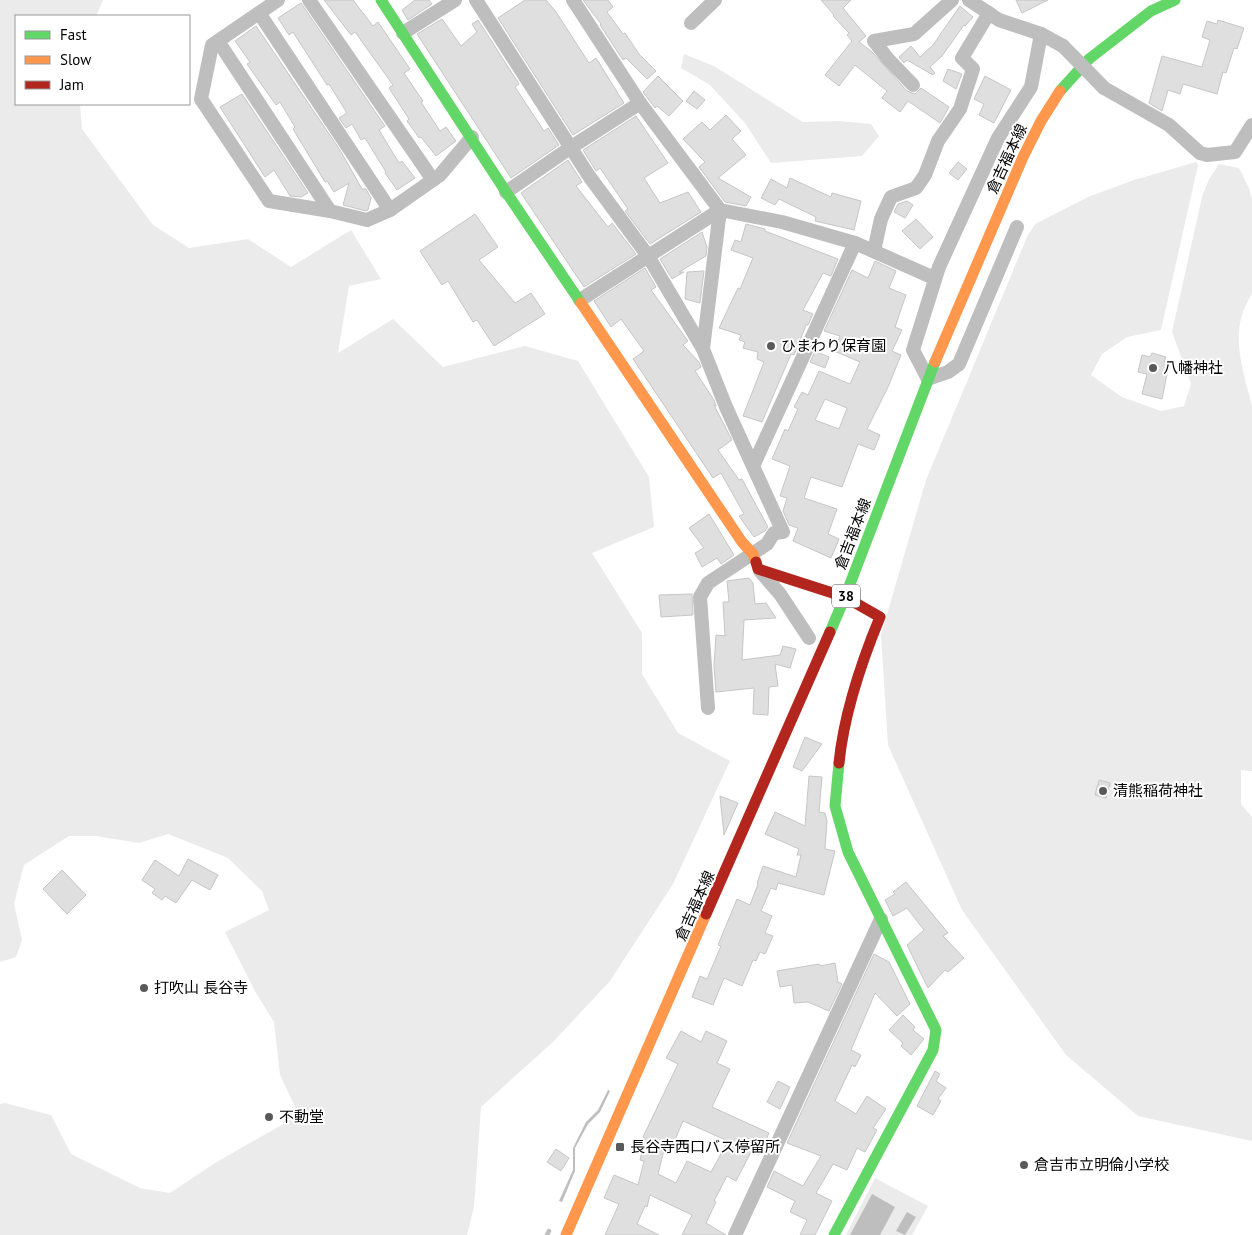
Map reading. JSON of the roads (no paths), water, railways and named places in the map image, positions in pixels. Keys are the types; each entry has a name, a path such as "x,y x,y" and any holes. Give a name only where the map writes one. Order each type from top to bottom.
{"street":[{"path":"278,0 212,46 200,99 269,201 330,211 367,220 390,210 440,175 472,137"},
{"path":"309,0 433,180"},
{"path":"381,0 472,137 506,192 742,542 753,554 758,569 780,594 809,638"},
{"path":"403,33 455,0"},
{"path":"476,0 570,148 648,256 703,349 726,407 784,532 774,533 767,544 708,583 700,597 708,708"},
{"path":"573,0 640,103 720,210 782,222 855,243 934,278"},
{"path":"691,23 715,0"},
{"path":"913,84 888,59 874,41 914,34 952,0"},
{"path":"969,0 999,20 1041,34 1062,46 1104,88 1169,126 1200,153 1207,155 1235,152 1252,125"},
{"name":"倉吉福本線","path":"566,1235 845,597 928,379 1023,157 1041,121 1060,91 1089,58 1151,11 1176,0"},
{"path":"259,13 390,210"},
{"path":"874,251 881,219 891,197 916,188 925,174 938,141 960,109 973,68 962,58 989,13"},
{"path":"1017,227 959,364 948,372 928,379 913,350 934,278 998,138 1031,87 1041,34"},
{"path":"218,41 330,211"},
{"path":"506,192 640,103"},
{"path":"580,300 720,210"},
{"path":"703,349 720,210"},
{"path":"754,464 855,243"},
{"path":"758,569 845,597 880,618 870,641 850,704 840,753 835,806 848,852 936,1030 933,1050 834,1235"},
{"path":"736,1235 881,919"}],"waterway":[{"path":"547,1235 549,1231"}],"place":[{"name":"ひまわり保育園","path":"771,346"},
{"name":"八幡神社","path":"1153,368"},
{"name":"清熊稲荷神社","path":"1103,791"},
{"name":"打吹山 長谷寺","path":"144,988"},
{"name":"不動堂","path":"269,1117"},
{"name":"長谷寺西口バス停留所","path":"620,1147"},
{"name":"倉吉市立明倫小学校","path":"1024,1165"}]}
